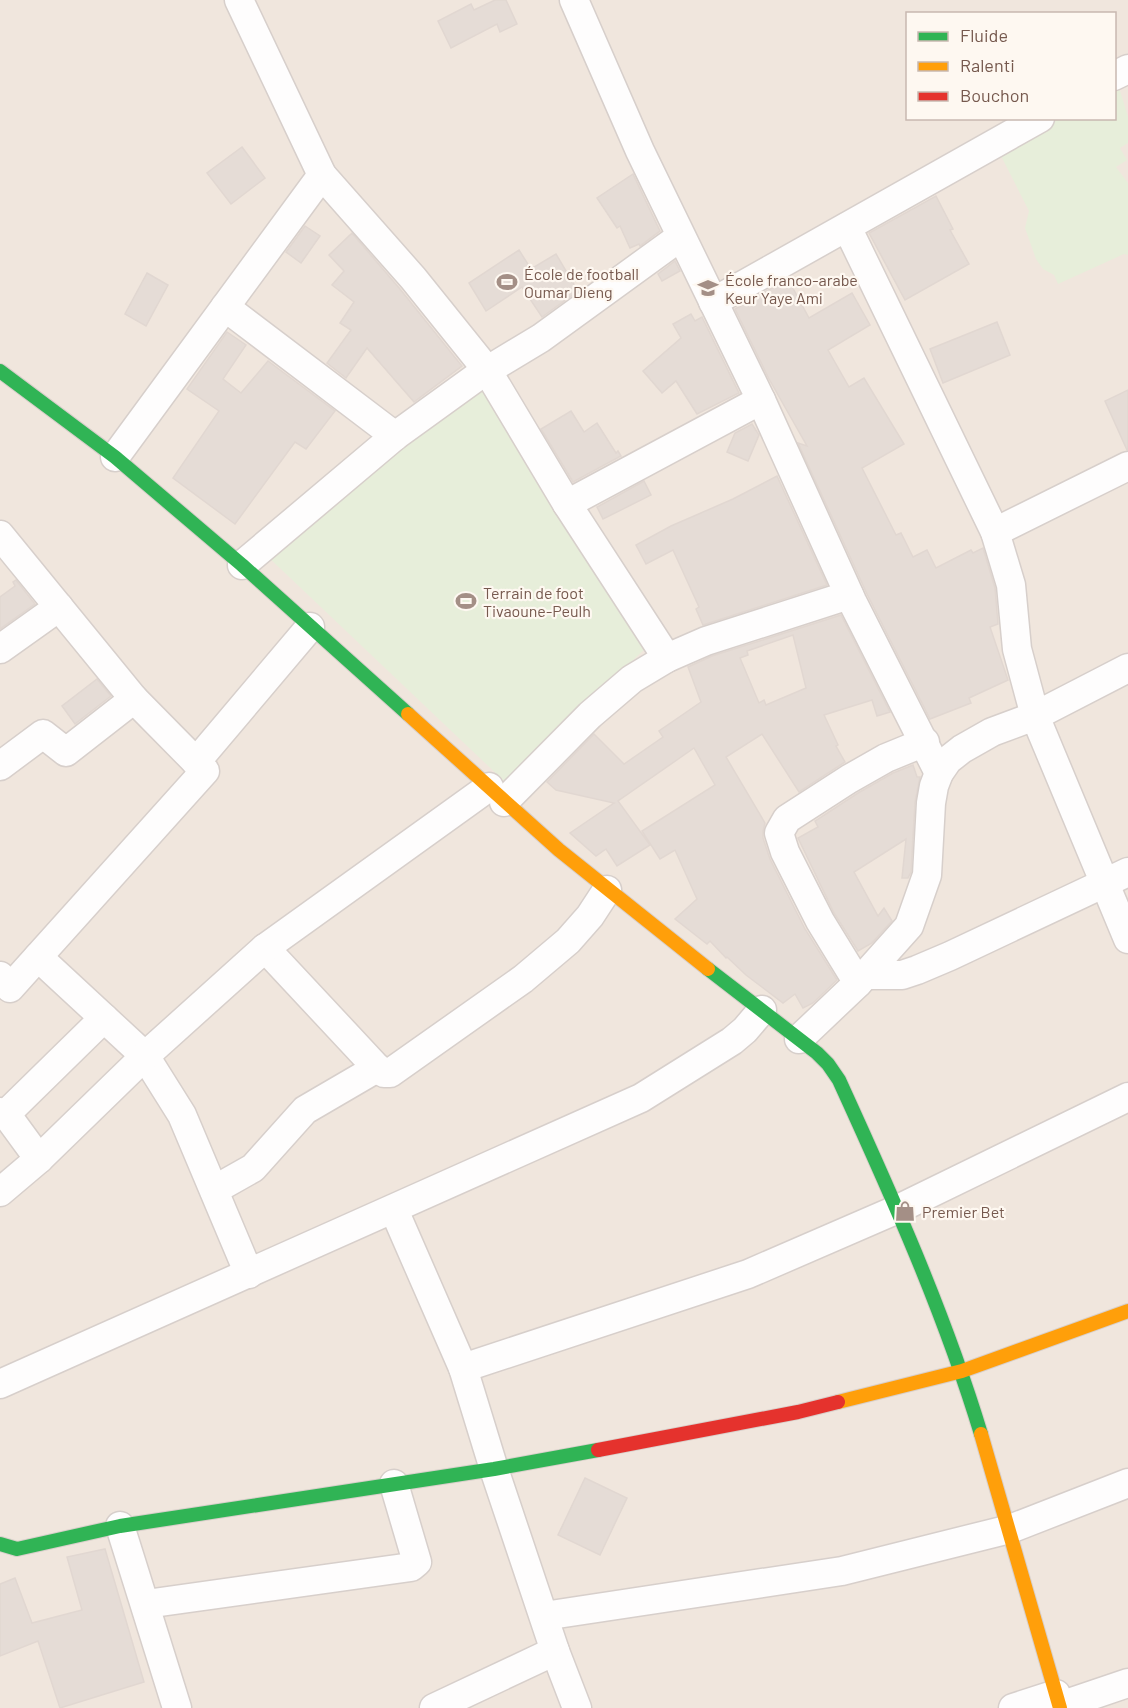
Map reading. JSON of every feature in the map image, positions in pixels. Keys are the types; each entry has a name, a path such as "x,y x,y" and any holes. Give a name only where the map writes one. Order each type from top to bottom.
{"street":[{"path":"239,0 322,175 413,278 487,370 567,504 667,658"},
{"path":"579,1 680,237 761,400 849,595 939,773"},
{"path":"712,302 1036,120"},
{"path":"115,456 322,175"},
{"path":"847,227 995,532 1011,585 1017,649 1035,716 1116,878 1128,939"},
{"path":"242,566 395,436 487,370 541,338 680,237"},
{"path":"225,307 395,436"},
{"path":"0,371 115,456 607,890 817,1053 835,1072 898,1209 962,1371 1059,1703"},
{"path":"567,504 761,400"},
{"path":"995,532 1128,466"},
{"path":"0,535 134,699 205,771 10,988 0,976"},
{"path":"0,1192 39,1159 145,1056 265,948 497,795 632,679 667,658 706,641 849,595"},
{"path":"0,649 59,607"},
{"path":"196,762 310,627"},
{"path":"799,1039 862,979 909,926 927,875 931,803 939,773 948,760 962,748 992,732 1035,716 1128,668"},
{"path":"0,766 43,734 66,752 134,699"},
{"path":"862,979 820,921 785,852 779,833 787,819 849,779 877,763 925,742"},
{"path":"862,979 895,976 917,970 1116,878"},
{"path":"265,948 377,1068 384,1074 390,1073 523,980 568,941 590,916 607,890"},
{"path":"38,957 145,1056 182,1115 249,1274"},
{"path":"0,1384 394,1210 640,1098 732,1041 762,1010"},
{"path":"39,1159 3,1113 104,1018"},
{"path":"214,1190 253,1168 305,1110 377,1068"},
{"path":"463,1368 748,1274 898,1209 1128,1096"},
{"path":"394,1210 463,1368 555,1651 577,1708"},
{"path":"6,1550 120,1526 494,1469 798,1412 962,1371 1128,1311"},
{"path":"146,1604 411,1567 417,1562 394,1484"},
{"path":"544,1616 842,1571 1010,1529 1128,1484"},
{"path":"120,1526 177,1708"},
{"path":"434,1708 555,1651"},
{"path":"1013,1708 1059,1703 1128,1683"}],"shaded area":[{"path":"0,0 1128,0 1128,1708 0,1708"}],"green space":[{"path":"1118,84 1128,117 1128,143 1120,148 1127,160 1116,167 1128,183 1128,255 1124,254 1058,284 1054,275 1043,269 1036,259 1025,228 1029,211 999,152 1057,120 1116,120 1116,86"},
{"name":"Terrain de foot Tivaoune-Peulh","path":"480,383 646,648 504,781 265,554"}],"building":[{"path":"495,0 506,0 517,24 500,32 497,24 451,48 438,21 471,4 474,10"},
{"path":"242,147 265,178 231,204 207,173"},
{"path":"633,174 660,231 640,246 639,244 630,248 620,226 617,228 597,198"},
{"path":"936,196 953,229 950,230 969,264 905,300 869,233"},
{"path":"305,226 320,236 301,263 286,252"},
{"path":"352,233 462,366 414,402 367,348 346,378 327,363 351,330 340,323 354,302 332,285 344,271 329,255"},
{"path":"519,250 531,269 556,254 578,291 542,317 522,287 486,311 469,283"},
{"path":"675,261 680,271 662,281 658,274"},
{"path":"147,273 168,285 146,326 125,314"},
{"path":"788,279 809,318 852,293 870,325 828,350 849,387 864,378 904,444 862,468 896,535 901,533 913,557 927,550 936,568 971,550 973,553 983,548 995,588 998,624 990,627 1008,680 969,698 971,703 930,719 867,594 798,443 807,446 769,379 735,309"},
{"path":"691,314 695,321 702,317 739,393 697,414 676,381 662,393 643,371 681,338 673,324"},
{"path":"997,322 1010,355 943,383 930,349"},
{"path":"227,332 246,345 223,379 241,393 268,361 335,411 306,449 295,442 235,524 173,478 219,411 187,389"},
{"path":"1128,390 1128,450 1127,450 1105,401"},
{"path":"571,411 584,432 597,423 616,453 618,451 621,456 573,482 541,429"},
{"path":"752,424 759,435 748,461 727,452 735,433"},
{"path":"777,476 827,585 703,625 696,609 699,607 673,550 646,564 636,545"},
{"path":"644,481 651,495 603,519 597,507"},
{"path":"16,580 35,604 0,629 0,597 15,586 13,582"},
{"path":"841,615 890,712 877,716 872,700 824,715 845,762 799,792 762,734 726,757 765,823 763,838 770,859 805,929 837,980 813,1003 803,1008 795,994 783,1003 746,975 710,941 707,944 675,919 697,899 675,850 660,859 642,831 715,785 694,748 618,801 650,845 617,866 606,849 596,856 570,833 614,803 556,790 547,782 594,734 624,764 663,737 659,731 701,702 688,667 712,656","holes":["793,635 806,688 766,705 764,700 759,703 740,658 748,655 747,651"]},
{"path":"97,679 111,696 75,724 62,706"},
{"path":"913,765 917,777 920,777 915,802 911,872 908,878 902,878 906,839 854,872 878,916 884,908 892,921 872,943 858,951 834,913 798,838 818,827 815,821 858,793 893,773"},
{"path":"585,1478 627,1498 600,1555 558,1535"},
{"path":"105,1549 144,1682 60,1708 38,1641 0,1656 0,1584 15,1578 32,1623 82,1610 67,1557"}],"traffic: fast":[{"path":"0,371 115,457 242,565 408,714"},
{"path":"708,969 817,1053 839,1080 934,1299 981,1434"},
{"path":"0,1544 17,1549 120,1526 494,1469 598,1450"}],"traffic: slow":[{"path":"408,714 559,850 708,969"},
{"path":"838,1402 962,1371 1128,1311"},
{"path":"981,1434 1060,1708"}],"traffic: jam":[{"path":"598,1450 798,1412 838,1402"}],"place":[{"name":"École de football Oumar Dieng","path":"507,282"},
{"name":"École franco-arabe Keur Yaye Ami","path":"708,288"},
{"name":"Terrain de foot Tivaoune-Peulh","path":"466,601"},
{"name":"Premier Bet","path":"905,1211"}]}
